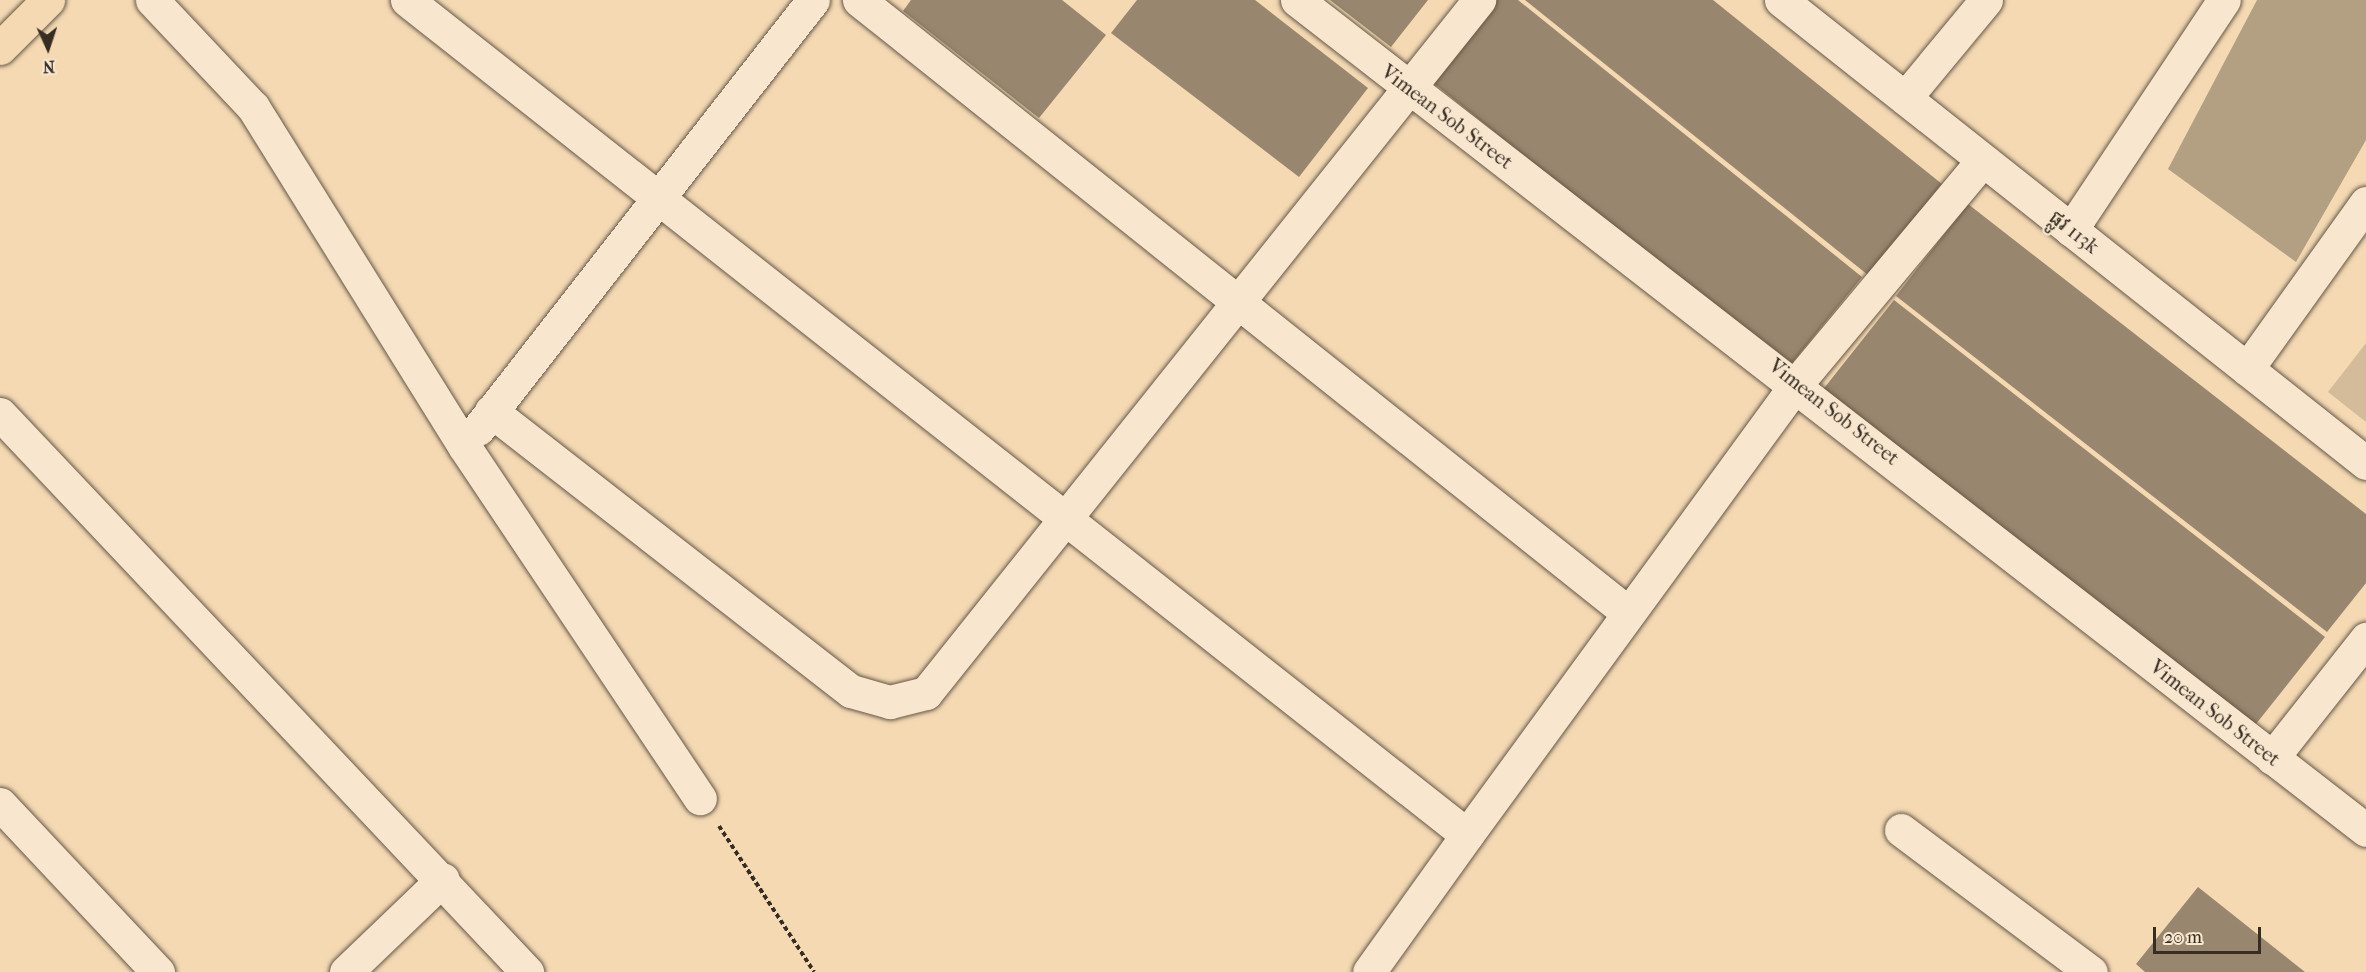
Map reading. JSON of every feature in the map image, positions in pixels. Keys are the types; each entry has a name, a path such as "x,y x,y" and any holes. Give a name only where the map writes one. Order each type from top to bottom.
{"highway":[{"path":"0,48 48,0"}],"street":[{"path":"152,0 253,107 464,446 700,798"},
{"path":"407,0 1067,516 1467,835"},
{"path":"464,446 813,0"},
{"path":"859,0 1627,612"},
{"name":"Vimean Sob Street","path":"1297,0 1406,86 1797,383 2366,830"},
{"path":"491,411 851,691 890,702 926,693 1238,304 1406,86 1479,0"},
{"name":"ផ្លូវ 113k","path":"1781,0 2366,464"},
{"path":"1905,98 1986,0"},
{"path":"2072,230 2224,0"},
{"path":"1370,972 1627,612 1797,383 1983,160"},
{"path":"2247,369 2366,202"},
{"path":"0,414 443,879 527,972"},
{"path":"2272,758 2366,639"},
{"path":"0,804 158,972"},
{"path":"1901,830 2091,972"},
{"path":"346,972 443,879"}],"path":[{"path":"700,798 814,972"}],"shaded area":[{"path":"2257,0 2366,0 2366,140 2296,262 2168,169"},
{"path":"2366,343 2366,422 2328,392"}],"building":[{"path":"911,0 1062,0 1106,35 1039,118 903,11"},
{"path":"1137,0 1255,0 1368,88 1299,177 1111,33"},
{"path":"1330,0 1428,0 1391,47"},
{"path":"1494,0 1518,0 1862,277 1788,368 1430,80"},
{"path":"1525,0 1713,0 1942,184 1868,275"},
{"path":"1968,204 2366,514 2366,583 2327,632 1896,296"},
{"path":"1894,300 2325,637 2252,729 1821,392"},
{"path":"2198,887 2305,972 2145,972 2136,964"}]}
